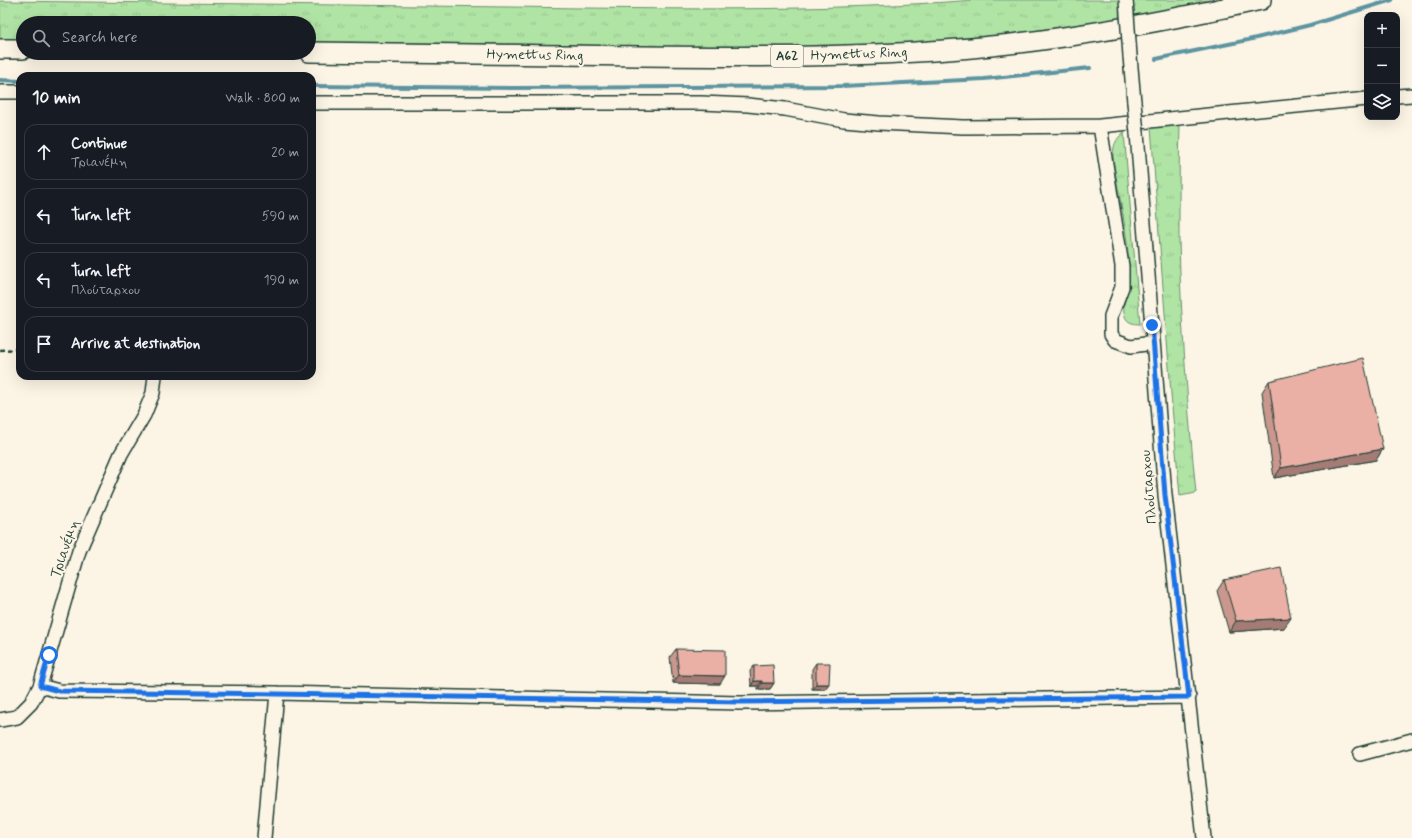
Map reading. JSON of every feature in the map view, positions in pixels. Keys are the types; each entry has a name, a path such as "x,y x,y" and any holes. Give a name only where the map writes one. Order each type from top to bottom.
{"highway":[{"name":"Hymettus Ring","path":"316,52 728,57 927,51 1056,39 1166,21 1260,0"},
{"path":"0,49 16,49"}],"street":[{"name":"Πλούταρχου","path":"1126,0 1165,495 1204,838"},
{"path":"0,92 16,92"},
{"path":"1400,96 1412,95"},
{"path":"316,103 701,103 748,105 785,109 844,120 879,124 963,127 1100,126 1364,99"},
{"path":"1100,126 1122,266 1122,287 1111,316 1111,334 1115,340 1131,346 1153,343"},
{"name":"Τριανέμη","path":"0,720 17,716 31,703 40,686 79,551 121,454 144,415 153,393 155,380"},
{"path":"40,686 59,691 741,702 1189,697"},
{"path":"264,838 277,694"},
{"path":"1360,754 1412,740"}],"path":[{"path":"0,350 16,349"}],"green space":[{"path":"974,0 1215,0 1139,15 1062,27 947,40 874,45 736,47 316,42 316,16 16,16 16,39 0,39 0,1 684,9 800,8 916,4"},
{"path":"1180,123 1179,241 1181,304 1196,493 1180,496 1151,127"},
{"path":"1124,132 1140,324 1129,322 1124,312 1124,305 1129,284 1128,254 1113,150 1118,138"}],"building":[{"path":"1363,358 1383,449 1281,468 1269,381"},
{"path":"1281,568 1291,618 1236,621 1224,580"},
{"path":"676,649 725,650 725,676 679,675"},
{"path":"816,663 830,663 829,684 816,684"},
{"path":"773,665 774,683 754,681 754,666"}],"waterway":[{"path":"1156,59 1248,40 1310,25 1392,0"},
{"path":"316,86 513,88 843,86 984,79 1090,68"},
{"path":"0,80 16,81"}],"route":[{"path":"49,655 40,686 59,691 741,702 1189,697 1165,495 1152,325"}]}
